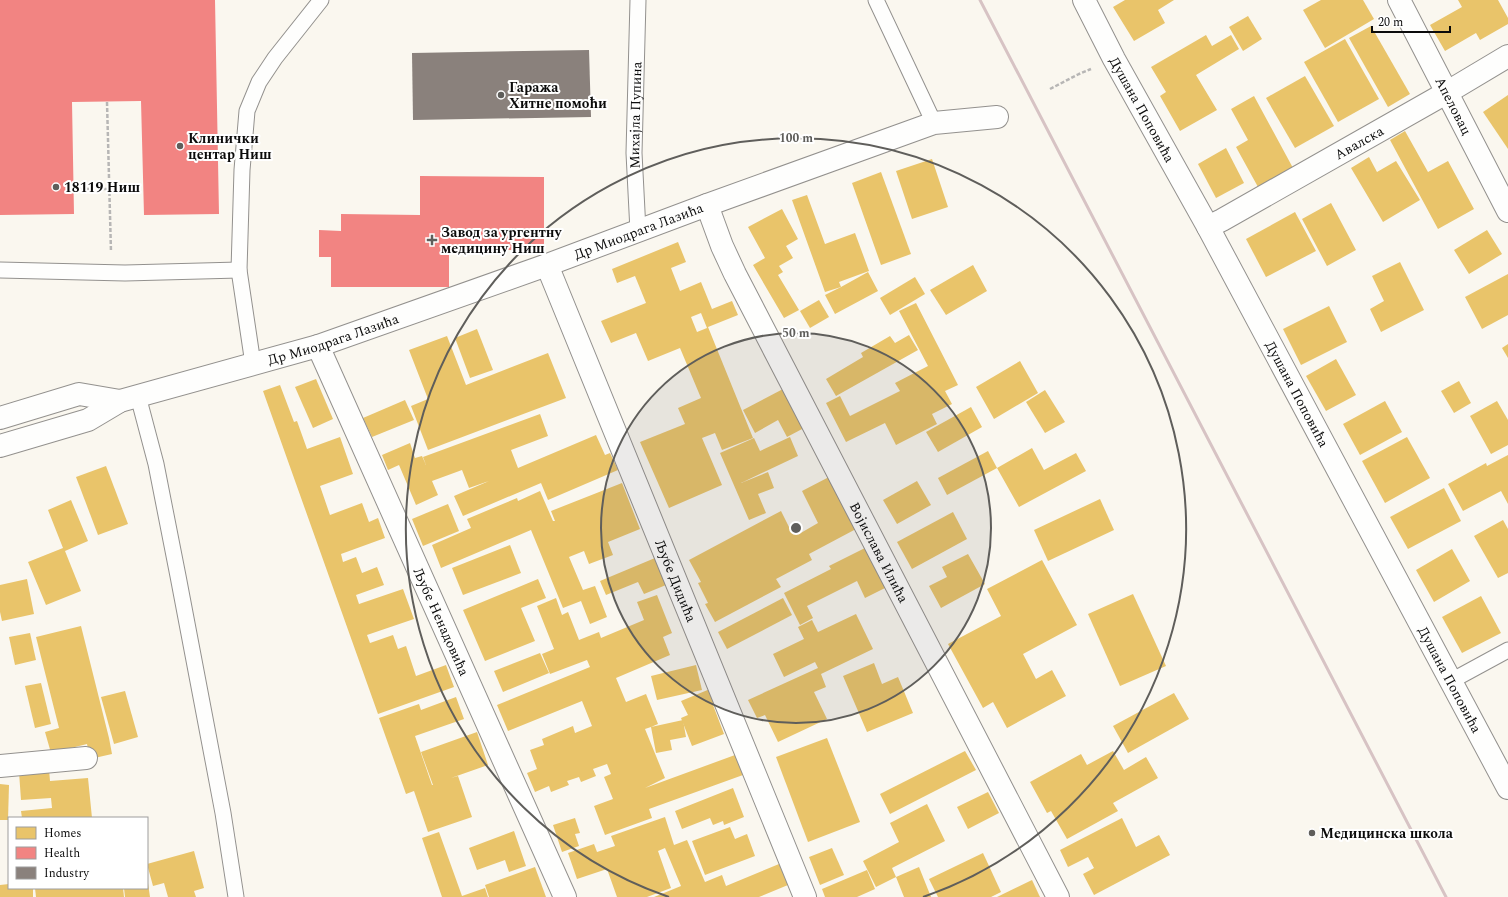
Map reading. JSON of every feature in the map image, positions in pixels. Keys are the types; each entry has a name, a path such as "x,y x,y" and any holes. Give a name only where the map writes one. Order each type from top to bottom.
{"street":[{"name":"Душана Поповића","path":"1084,0 1114,59 1208,227 1508,788"},
{"name":"Апеловац","path":"1398,0 1508,211"},
{"name":"Авалска","path":"1208,227 1446,93 1508,56"},
{"name":"Др Миодрага Лазића","path":"0,446 88,420 129,399 318,346 547,265 934,123 997,116"},
{"name":"Војислава Илића","path":"708,205 722,246 735,274 1058,897"},
{"name":"Љубе Дидића","path":"547,265 805,897"},
{"name":"Љубе Ненадовића","path":"318,346 565,897"},
{"name":"Др Миодрага Лазића","path":"0,418 79,394 129,399"},
{"path":"0,766 86,758"}],"lane":[{"path":"253,364 239,270 242,170 248,111 259,82 275,58 321,0"},
{"name":"Михајла Пупина","path":"638,0 634,153 638,231"},
{"path":"876,0 934,123"},
{"path":"0,270 112,273 239,270"},
{"path":"129,399 156,464 223,814 236,897"},
{"path":"1451,681 1508,650"}],"path":[{"path":"1050,89 1093,68"},
{"path":"107,102 112,273"},
{"path":"73,189 109,188"}],"building: Homes":[{"path":"1125,0 1174,0 1158,10 1165,23 1134,41 1113,7"},
{"path":"1321,0 1363,0 1374,19 1325,48 1303,10"},
{"path":"1458,0 1498,0 1508,18 1508,24 1480,40 1476,33 1445,51 1430,25 1462,7"},
{"path":"1248,16 1262,39 1243,51 1229,27"},
{"path":"1371,26 1410,94 1388,107 1349,38"},
{"path":"1206,35 1212,46 1231,35 1239,49 1196,75 1217,110 1180,131 1160,96 1166,92 1151,67"},
{"path":"1345,39 1379,99 1338,122 1304,62"},
{"path":"1305,76 1334,126 1295,148 1266,98"},
{"path":"1508,95 1508,149 1483,112"},
{"path":"1254,96 1293,168 1258,187 1236,147 1248,140 1231,109"},
{"path":"1405,131 1428,172 1448,161 1474,209 1438,229 1390,140"},
{"path":"1226,148 1244,183 1216,198 1198,164"},
{"path":"1369,157 1377,172 1396,161 1420,200 1383,222 1351,168"},
{"path":"932,159 948,207 912,219 896,171"},
{"path":"881,172 911,254 881,265 852,183"},
{"path":"807,195 825,244 855,233 869,271 839,282 841,287 825,292 792,200"},
{"path":"1331,203 1356,250 1327,266 1302,219"},
{"path":"782,209 798,239 786,246 793,258 779,266 783,272 778,275 799,310 784,318 753,265 765,258 748,227"},
{"path":"1295,212 1316,251 1266,277 1246,239"},
{"path":"1487,230 1502,254 1469,274 1454,250"},
{"path":"678,242 686,262 671,268 680,291 701,282 712,309 732,301 738,315 708,327 753,438 722,450 715,433 702,438 722,485 669,508 640,442 685,424 678,408 701,398 680,348 648,361 636,333 611,343 601,321 646,303 635,276 617,283 612,269","holes":["701,313 707,328 697,332 691,317"]},
{"path":"1400,262 1424,310 1381,332 1370,309 1384,301 1372,276"},
{"path":"973,265 987,291 946,315 930,290"},
{"path":"868,272 878,291 835,314 825,295"},
{"path":"1508,274 1508,315 1482,329 1465,297"},
{"path":"915,277 925,294 890,315 880,298"},
{"path":"819,300 829,317 810,328 800,311"},
{"path":"916,303 958,385 945,391 952,404 932,414 937,424 896,445 885,423 846,442 826,403 840,396 850,416 900,391 895,383 928,366 899,311"},
{"path":"1329,306 1347,342 1301,365 1283,329"},
{"path":"477,329 493,370 470,378 455,338"},
{"path":"909,335 918,350 836,396 826,379 863,357 861,353 890,336 895,343"},
{"path":"447,336 466,385 548,353 566,398 428,450 411,406 428,399 409,350"},
{"path":"1508,344 1508,358 1502,348"},
{"path":"1336,359 1356,395 1326,411 1306,376"},
{"path":"1020,361 1038,393 994,419 976,387"},
{"path":"316,379 333,419 313,428 295,387"},
{"path":"1459,381 1471,403 1454,413 1441,391"},
{"path":"280,385 294,422 297,421 307,449 340,437 353,474 320,486 330,515 362,503 369,522 378,518 385,538 341,554 343,562 356,557 362,573 377,567 384,585 356,595 359,604 403,589 414,619 367,635 370,643 393,635 398,649 406,646 416,676 446,665 454,687 378,714 263,391"},
{"path":"783,389 804,428 787,437 778,420 755,433 743,410"},
{"path":"1045,390 1065,422 1045,433 1026,402"},
{"path":"405,400 414,420 372,437 363,418"},
{"path":"1385,401 1402,432 1360,455 1343,424"},
{"path":"1497,401 1508,420 1508,445 1491,454 1470,416"},
{"path":"971,407 982,427 938,452 926,432"},
{"path":"540,414 548,436 511,450 518,468 596,435 605,455 610,453 618,470 548,500 541,483 463,516 454,496 489,481 469,488 462,470 432,481 438,495 416,505 399,465 388,470 382,455 410,443 415,458 422,456 426,465 423,457"},
{"path":"790,437 798,456 741,483 768,472 774,488 758,494 766,513 749,520 720,453 754,438 760,451"},
{"path":"1407,437 1430,478 1385,503 1362,461"},
{"path":"1032,448 1044,470 1076,453 1086,471 1019,507 997,468"},
{"path":"988,451 997,468 947,495 938,478"},
{"path":"1508,455 1508,504 1501,491 1463,511 1448,484 1486,463 1487,466"},
{"path":"106,466 128,524 98,535 76,477"},
{"path":"829,477 856,529 809,554 812,560 776,579 781,587 715,622 705,604 708,603 698,583 701,582 689,560 781,511 792,533 797,531 799,534 818,523 802,491"},
{"path":"917,481 931,505 897,524 883,500"},
{"path":"622,483 640,529 608,542 613,555 589,564 584,551 569,557 583,590 595,586 607,617 590,624 581,601 563,608 531,530 441,568 432,545 471,528 467,519 517,498 518,501 540,491 553,521 555,521 551,511"},
{"path":"1444,488 1461,521 1408,549 1390,517"},
{"path":"1100,499 1114,530 1048,561 1034,530"},
{"path":"71,500 88,541 65,551 81,591 46,605 28,562 63,548 48,510"},
{"path":"448,504 459,531 423,546 412,519"},
{"path":"953,512 967,539 912,569 897,542"},
{"path":"1503,520 1508,529 1508,573 1498,578 1474,536"},
{"path":"510,545 521,573 463,595 452,568"},
{"path":"865,548 885,588 865,598 857,581 807,606 813,618 800,625 784,593 831,569 829,566"},
{"path":"1452,549 1470,581 1434,602 1416,570"},
{"path":"968,554 985,584 941,608 929,586 947,577 942,567"},
{"path":"655,558 666,585 644,594 638,582 606,595 600,581"},
{"path":"1042,560 1077,625 1023,654 1036,679 1052,670 1066,696 1007,728 993,702 983,708 948,644 1001,616 987,589"},
{"path":"27,579 34,614 2,621 0,612 0,585"},
{"path":"538,579 546,598 521,608 535,641 485,661 463,610"},
{"path":"1133,594 1166,666 1120,686 1088,614"},
{"path":"657,595 672,633 663,637 670,655 616,678 626,702 646,694 658,724 645,729 665,778 645,788 735,755 743,775 649,809 652,818 605,835 594,806 613,799 604,777 611,774 607,764 593,769 596,776 581,782 579,777 567,781 569,785 551,792 549,786 535,792 527,773 537,769 530,750 544,745 542,739 573,726 575,733 592,726 582,701 508,731 497,705 590,667 587,660 550,674 542,654 554,649 537,606 556,598 562,615 568,612 579,640 599,632 601,638 644,620 637,602"},
{"path":"1481,596 1501,633 1462,653 1442,617"},
{"path":"783,598 792,615 727,649 718,632"},
{"path":"856,614 873,649 821,674 826,687 814,692 827,719 778,742 765,715 757,718 748,700 818,668 815,662 784,677 773,654 804,639 798,627 812,620 818,632"},
{"path":"81,626 112,754 90,759 87,744 51,753 45,732 59,728 36,637"},
{"path":"30,633 36,660 15,665 9,637"},
{"path":"540,653 549,673 503,692 494,671"},
{"path":"874,663 882,684 898,677 913,713 867,732 843,676"},
{"path":"696,665 702,690 657,700 651,676"},
{"path":"41,683 51,724 35,728 25,686"},
{"path":"710,689 716,704 713,705 724,734 692,746 681,718 688,715 681,701"},
{"path":"125,691 138,737 114,744 101,697"},
{"path":"1174,693 1189,719 1128,753 1113,726"},
{"path":"456,697 464,719 415,736 432,785 421,752 477,732 488,765 451,778 458,776 472,817 428,832 414,791 406,794 379,718 419,704 421,710"},
{"path":"683,720 686,737 670,740 672,750 656,753 651,727"},
{"path":"827,738 860,822 808,842 776,757"},
{"path":"965,751 976,770 890,814 880,794"},
{"path":"1113,751 1124,770 1146,757 1158,778 1113,803 1118,811 1067,839 1051,811 1047,813 1030,782 1081,754 1087,765"},
{"path":"49,769 50,781 88,778 92,817 22,817 21,811 52,808 51,798 21,800 19,772"},
{"path":"0,784 9,785 8,820 0,820"},
{"path":"733,788 744,817 724,825 723,821 713,825 710,818 682,829 675,811"},
{"path":"988,792 999,813 968,829 957,807"},
{"path":"927,804 945,841 892,868 896,877 876,887 863,861 899,842 890,823"},
{"path":"665,817 674,845 687,840 705,882 722,875 726,886 779,864 788,885 759,897 654,897 681,886 665,848 658,851 671,888 647,897 617,897 607,869 577,879 568,853 594,844 597,852 615,846 611,836"},
{"path":"575,818 580,833 575,834 579,846 562,852 553,825"},
{"path":"1122,818 1136,847 1159,835 1170,855 1094,895 1083,874 1094,868 1088,857 1068,867 1060,850"},
{"path":"730,827 735,839 747,834 755,856 705,875 692,841"},
{"path":"514,831 526,866 509,872 505,860 477,870 469,848"},
{"path":"439,832 462,896 485,888 488,897 442,897 422,838"},
{"path":"832,848 844,875 820,885 809,857"},
{"path":"194,851 204,888 194,891 196,897 168,897 164,883 153,886 148,864"},
{"path":"983,853 1001,892 991,897 938,897 929,879"},
{"path":"535,867 546,897 489,897 485,885"},
{"path":"919,867 931,897 904,897 896,877"},
{"path":"867,870 875,889 857,897 825,897 822,889"},
{"path":"1032,880 1040,897 997,897"},
{"path":"148,883 150,897 125,897 124,889 148,889"},
{"path":"8,884 8,889 33,889 33,897 0,897 0,885"},
{"path":"35,889 123,889 124,897 36,897"}],"building: Health":[{"name":"Клинички центар Ниш","path":"0,0 215,0 219,214 144,215 141,101 72,102 74,214 0,215"},
{"name":"Завод за ургентну медицину Ниш","path":"420,176 544,177 544,250 449,250 449,287 331,287 331,257 319,257 319,230 341,231 341,214 420,215"}],"building: Industry":[{"name":"Гаража Хитне помоћи","path":"589,50 591,117 413,120 412,53"}],"railway":[{"path":"980,0 1446,897"}],"place":[{"name":"Гаража Хитне помоћи","path":"501,95"},
{"name":"Клинички центар Ниш","path":"180,146"},
{"name":"18119 Ниш","path":"56,187"},
{"name":"Завод за ургентну медицину Ниш","path":"432,240"},
{"name":"Медицинска школа","path":"1312,833"}]}
